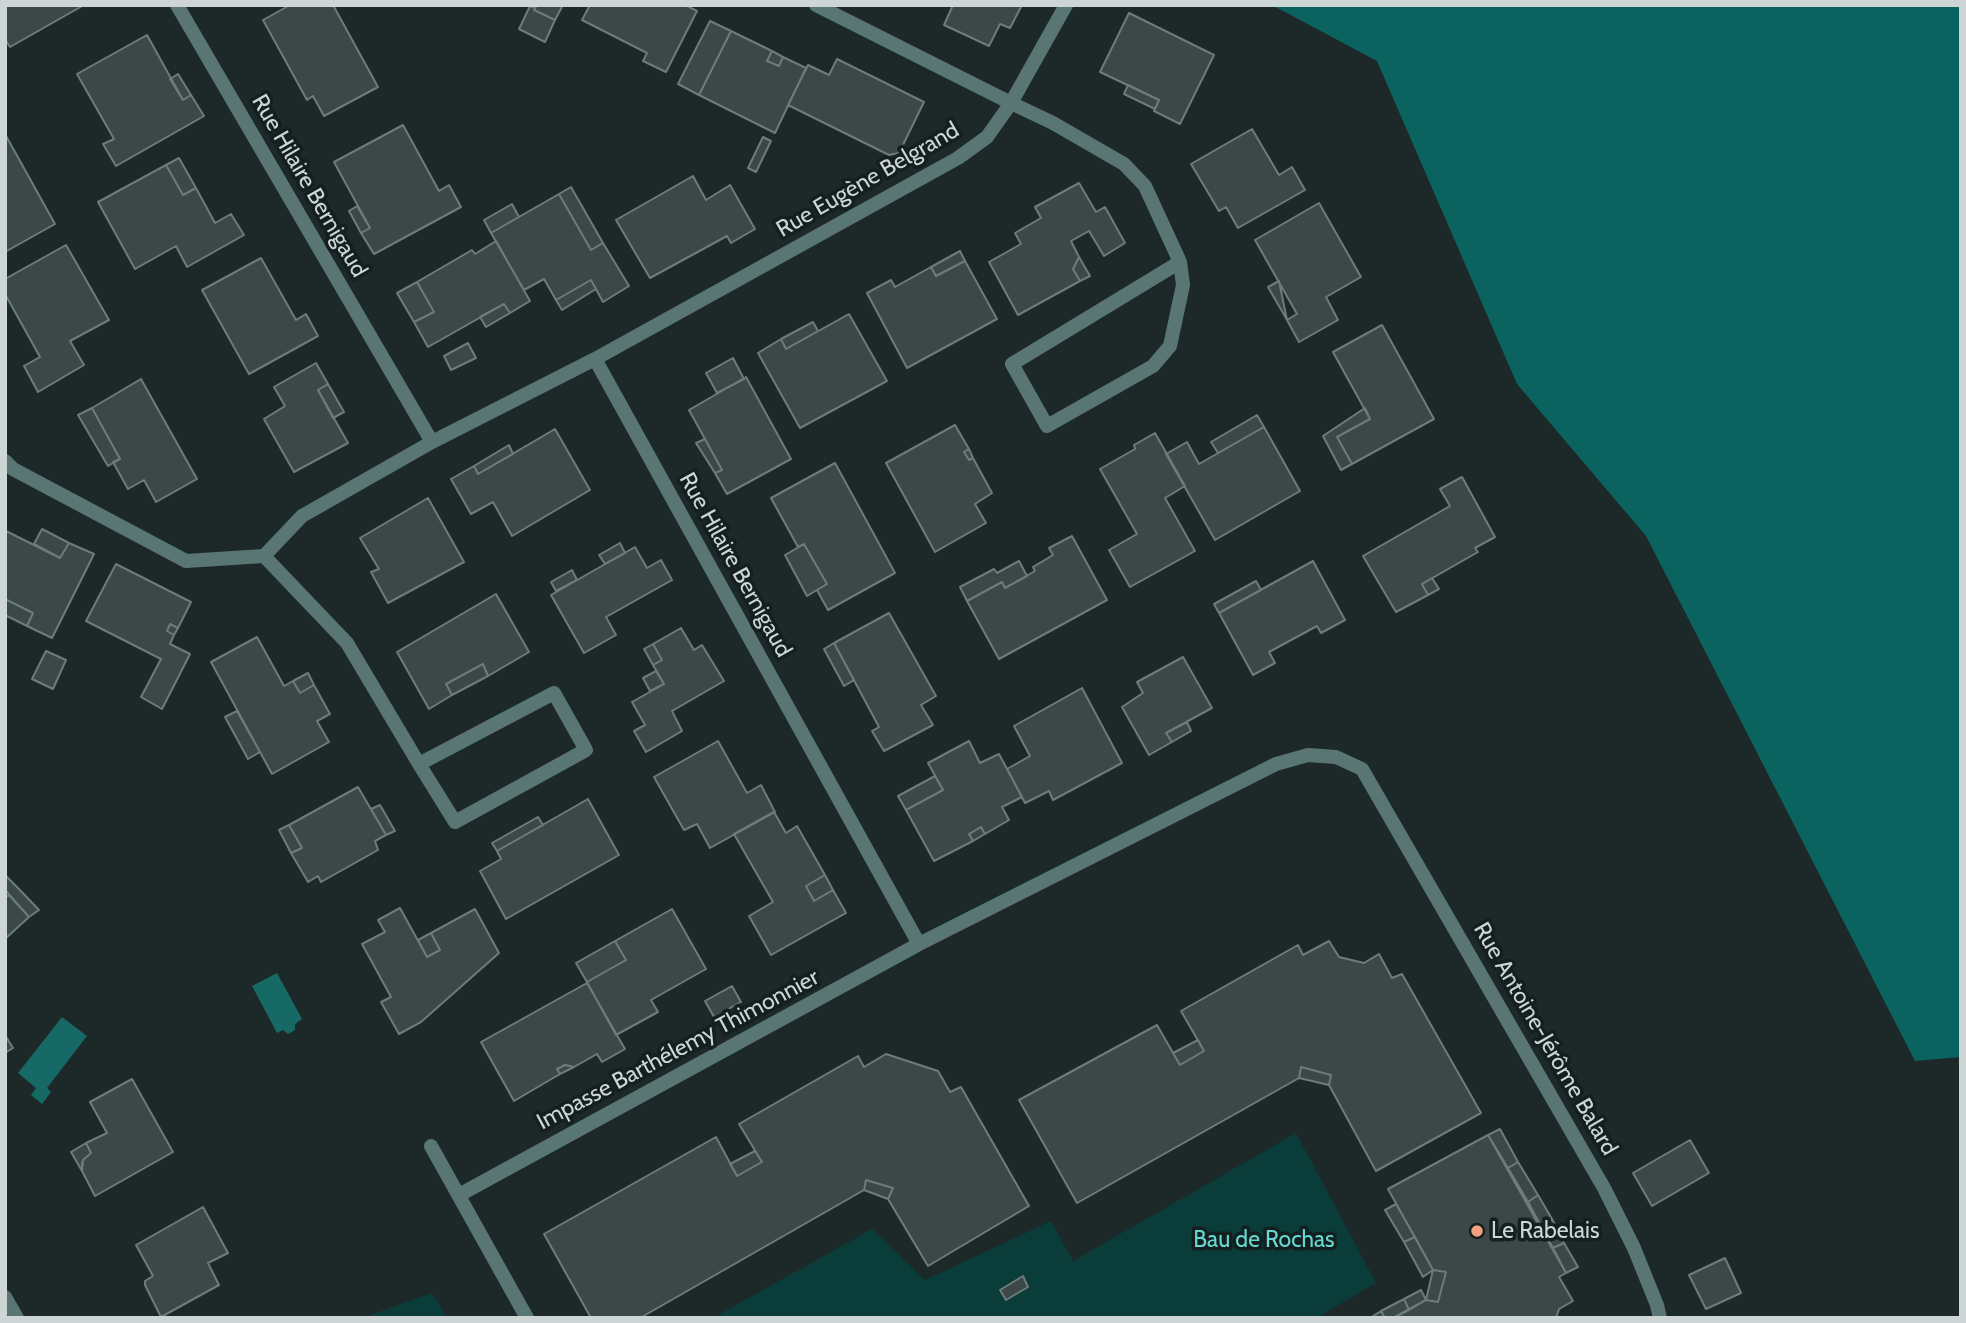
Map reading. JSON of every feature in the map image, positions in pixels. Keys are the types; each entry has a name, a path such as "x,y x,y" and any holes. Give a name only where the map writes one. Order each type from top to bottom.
{"street":[{"name":"Rue Hilaire Bernigaud","path":"177,5 432,442"},
{"path":"816,5 1053,123 1124,164 1145,187 1180,262 1183,285 1170,346 1153,366 1047,426 1012,364 1180,262"},
{"name":"Rue Eugène Belgrand","path":"596,359 958,158 987,137 1011,103 1066,5"},
{"name":"Rue Hilaire Bernigaud","path":"596,359 919,944"},
{"path":"5,461 13,470 186,561 264,556 302,516 432,442 596,359"},
{"path":"264,556 347,643 419,764 455,822 586,750 554,693 419,764"},
{"name":"Rue Antoine-Jérôme Balard","path":"919,944 1276,764 1308,755 1336,757 1362,769 1604,1188 1634,1248 1660,1318"},
{"name":"Impasse Barthélemy Thimonnier","path":"459,1195 919,944"},
{"path":"431,1146 527,1318"},
{"path":"5,1297 17,1318"}],"green space":[{"name":"Bau de Rochas","path":"1296,1133 1376,1283 1316,1318 713,1318 872,1229 925,1280 1051,1221 1073,1261"},
{"path":"432,1293 447,1318 367,1318 373,1314"}],"shaded area":[{"path":"1272,5 1961,5 1961,1057 1915,1061 1646,536 1517,384 1377,61"},
{"path":"277,973 302,1019 295,1024 295,1030 288,1034 283,1030 277,1033 252,986"},
{"path":"62,1017 87,1036 47,1088 51,1092 42,1104 31,1095 36,1088 18,1073"}],"building":[{"path":"5,5 84,5 10,47 5,39"},
{"path":"290,5 333,5 378,87 324,116 313,96 307,100 263,20"},
{"path":"537,5 563,5 555,20 534,10"},
{"path":"590,5 685,5 697,11 666,72 643,61 647,53 582,20"},
{"path":"953,5 1022,5 1010,28 1000,24 989,46 944,25"},
{"path":"530,6 555,20 545,42 519,29"},
{"path":"1129,13 1214,55 1180,124 1154,111 1159,100 1100,72"},
{"path":"710,21 731,31 699,95 678,84"},
{"path":"731,31 772,51 767,61 779,66 783,57 806,68 775,133 699,95"},
{"path":"147,35 183,100 191,95 204,116 116,166 103,144 114,139 77,74"},
{"path":"772,51 783,57 779,66 767,61"},
{"path":"837,59 924,102 899,153 889,155 788,105 808,65 829,75"},
{"path":"178,74 191,95 183,100 170,79"},
{"path":"1128,85 1159,100 1155,109 1124,94"},
{"path":"403,125 439,191 449,185 461,207 374,254 361,233 370,228 334,162"},
{"path":"1252,129 1279,175 1292,167 1305,190 1238,228 1226,207 1219,211 1191,164"},
{"path":"5,134 55,224 5,252"},
{"path":"763,137 771,141 756,172 748,168"},
{"path":"179,158 196,188 183,195 166,165"},
{"path":"166,165 183,195 196,188 215,223 231,214 244,235 187,267 176,246 135,269 98,202"},
{"path":"693,176 706,200 730,185 755,229 731,243 727,236 650,278 616,220"},
{"path":"1079,183 1096,212 1105,207 1125,243 1104,256 1089,231 1071,241 1079,257 1073,269 1080,281 1018,315 989,262 1021,244 1015,233 1041,218 1035,207"},
{"path":"571,187 603,243 591,250 559,194"},
{"path":"559,194 591,250 603,243 629,286 603,302 591,280 556,300 544,279 524,290 491,233"},
{"path":"1319,203 1361,277 1326,297 1338,320 1299,342 1287,320 1297,314 1255,240"},
{"path":"512,204 519,217 491,233 484,220"},
{"path":"357,206 370,228 361,233 349,211"},
{"path":"496,241 530,301 510,313 504,304 428,347 414,322 434,312 417,282 472,250 475,254"},
{"path":"66,245 109,320 70,341 84,365 38,392 24,366 40,357 5,294 5,279"},
{"path":"960,251 965,261 936,276 931,267"},
{"path":"1079,257 1090,276 1080,281 1073,269"},
{"path":"261,258 296,320 306,314 318,336 249,374 202,290"},
{"path":"965,261 997,319 907,368 867,293 891,280 895,287 931,267 936,276"},
{"path":"591,280 596,289 562,310 556,300"},
{"path":"1279,281 1287,320 1268,287"},
{"path":"417,282 434,312 414,322 397,293"},
{"path":"504,304 510,313 486,327 480,317"},
{"path":"849,314 887,381 800,428 758,353 781,339 786,349"},
{"path":"813,322 818,331 786,349 781,339"},
{"path":"1382,325 1434,419 1352,464 1337,437 1370,419 1333,352"},
{"path":"468,343 476,358 451,370 444,356"},
{"path":"733,358 744,379 717,393 706,373"},
{"path":"316,363 328,384 318,390 348,443 294,472 264,419 285,406 274,387"},
{"path":"746,377 791,459 727,494 715,473 722,470 689,410"},
{"path":"141,379 197,479 156,502 144,480 128,489 113,462 120,459 92,408"},
{"path":"328,384 344,412 333,418 318,390"},
{"path":"92,408 120,459 108,466 78,415"},
{"path":"1365,408 1370,419 1337,437 1352,464 1341,470 1323,436"},
{"path":"1257,415 1264,427 1218,453 1211,442"},
{"path":"955,425 969,449 964,452 969,460 973,458 992,493 975,504 986,523 935,552 886,463"},
{"path":"1264,427 1300,491 1215,540 1166,454 1187,442 1199,464"},
{"path":"555,429 590,490 512,536 493,502 471,514 451,479 474,466 478,474"},
{"path":"1155,433 1185,486 1165,498 1195,551 1130,587 1109,550 1137,534 1100,469 1135,449 1134,445"},
{"path":"705,439 722,470 715,473 696,443"},
{"path":"509,445 513,454 478,474 474,466"},
{"path":"969,449 973,458 969,460 964,452"},
{"path":"835,463 895,573 828,610 817,590 827,584 804,544 798,547 771,498"},
{"path":"1462,477 1495,537 1475,548 1478,552 1422,584 1428,595 1396,612 1363,556 1450,506 1440,489"},
{"path":"428,498 464,562 388,603 371,572 379,569 360,538"},
{"path":"42,529 69,543 60,558 34,544"},
{"path":"6,531 60,558 69,543 94,554 52,638 27,626 33,613 5,599"},
{"path":"1072,536 1107,600 999,659 967,601 1002,582 1005,588 1035,571 1033,567 1053,555 1049,548"},
{"path":"620,543 625,553 605,564 599,555"},
{"path":"804,544 827,584 807,596 785,555"},
{"path":"635,547 647,568 661,560 672,580 606,617 616,635 584,653 551,595"},
{"path":"1019,561 1027,576 1005,588 1002,582 967,601 960,587 994,569 997,573"},
{"path":"1313,561 1345,620 1321,633 1317,626 1269,652 1275,663 1253,675 1219,613"},
{"path":"116,564 191,602 178,628 170,624 167,631 174,635 170,644 190,654 162,709 141,697 161,659 86,621"},
{"path":"572,570 577,580 556,591 551,582"},
{"path":"1432,578 1439,589 1428,595 1422,584"},
{"path":"1256,581 1261,590 1219,613 1214,604"},
{"path":"496,594 529,652 488,676 483,664 446,684 452,695 429,709 397,652"},
{"path":"5,599 33,613 27,626 5,615"},
{"path":"889,613 936,696 921,705 933,725 884,751 872,731 879,727 834,643"},
{"path":"170,624 178,628 174,635 167,631"},
{"path":"681,628 694,650 702,645 724,681 672,711 682,731 646,752 634,731 645,725 632,702 664,684 653,665 662,660 653,644"},
{"path":"257,637 284,686 293,681 300,693 314,685 330,714 317,721 329,742 272,774 211,662"},
{"path":"834,643 854,680 844,686 824,649"},
{"path":"653,644 662,660 653,665 644,649"},
{"path":"46,651 66,660 53,689 32,679"},
{"path":"1183,657 1212,708 1166,733 1172,742 1149,755 1122,707 1143,693 1137,682"},
{"path":"483,664 488,676 452,695 446,684"},
{"path":"656,671 664,684 650,691 643,678"},
{"path":"308,673 314,685 300,693 293,681"},
{"path":"1082,688 1122,763 1053,800 1049,791 1025,803 1007,769 1030,756 1014,726"},
{"path":"237,711 260,752 248,759 225,717"},
{"path":"1187,722 1191,731 1172,742 1166,733"},
{"path":"718,741 747,793 761,785 775,812 710,848 697,824 684,830 654,777"},
{"path":"969,741 980,763 999,754 1022,797 1002,807 1009,820 985,834 981,827 969,834 973,841 934,861 906,810 943,790 928,763"},
{"path":"935,776 943,790 906,810 898,796"},
{"path":"358,787 386,835 375,841 378,850 321,882 318,876 308,882 291,853 302,848 289,825"},
{"path":"588,799 619,855 506,919 480,871 501,859 497,851"},
{"path":"380,805 395,831 386,835 371,809"},
{"path":"774,812 786,833 797,826 825,875 806,886 814,901 833,890 846,913 771,955 749,916 773,902 734,834"},
{"path":"538,817 543,825 497,851 492,843"},
{"path":"289,825 302,848 291,853 279,830"},
{"path":"981,827 985,834 973,841 969,834"},
{"path":"5,875 39,910 29,917 5,890"},
{"path":"825,875 833,890 814,901 806,886"},
{"path":"9,895 29,917 5,939 5,898"},
{"path":"400,908 427,957 440,950 431,933 475,909 499,953 421,1022 399,1034 381,1002 391,997 362,944 385,932 378,920"},
{"path":"672,909 706,969 651,1000 658,1012 616,1035 587,982 626,960 615,941"},
{"path":"431,933 440,950 427,957 418,940"},
{"path":"615,941 626,960 587,982 576,963"},
{"path":"1329,941 1339,957 1364,963 1379,954 1392,978 1402,974 1481,1113 1376,1171 1329,1085 1331,1075 1301,1067 1299,1078 1077,1203 1019,1100 1157,1025 1180,1065 1204,1051 1181,1011 1298,945 1303,955"},
{"path":"587,983 625,1049 602,1062 597,1054 574,1067 565,1065 557,1069 560,1074 514,1101 481,1042"},
{"path":"732,986 741,1002 714,1017 705,1001"},
{"path":"5,1035 13,1048 5,1053"},
{"path":"1198,1040 1204,1051 1180,1065 1173,1053"},
{"path":"886,1054 938,1071 950,1092 961,1087 1029,1206 928,1266 888,1199 893,1188 866,1180 864,1190 640,1318 591,1318 544,1234 716,1137 737,1176 762,1162 739,1124 858,1056 864,1067"},
{"path":"565,1065 574,1067 560,1074 557,1069"},
{"path":"1301,1067 1331,1075 1329,1085 1299,1078"},
{"path":"132,1079 173,1152 95,1196 82,1171 83,1160 91,1153 86,1143 107,1133 90,1102"},
{"path":"1500,1129 1518,1162 1508,1168 1488,1135"},
{"name":"Le Rabelais","path":"1488,1135 1566,1273 1559,1277 1573,1301 1559,1309 1556,1318 1393,1318 1426,1300 1438,1302 1446,1272 1433,1270 1388,1189"},
{"path":"1690,1140 1709,1173 1652,1206 1633,1173"},
{"path":"86,1143 91,1153 83,1160 82,1171 71,1152"},
{"path":"755,1151 762,1162 737,1176 730,1164"},
{"path":"1518,1162 1538,1195 1528,1202 1508,1168"},
{"path":"866,1180 893,1188 888,1199 864,1190"},
{"path":"1538,1195 1552,1219 1541,1226 1528,1202"},
{"path":"1396,1204 1415,1237 1404,1242 1385,1210"},
{"path":"203,1207 228,1253 208,1263 219,1285 161,1317 145,1285 145,1281 153,1276 136,1245"},
{"path":"1552,1219 1564,1243 1553,1248 1541,1226"},
{"path":"1415,1237 1433,1270 1423,1277 1404,1242"},
{"path":"1564,1243 1578,1267 1566,1273 1553,1248"},
{"path":"1725,1258 1741,1293 1706,1309 1689,1275"},
{"path":"1433,1270 1446,1272 1438,1302 1426,1300"},
{"path":"1023,1276 1028,1287 1006,1300 1000,1290"},
{"path":"1421,1290 1426,1300 1409,1310 1404,1299"},
{"path":"1404,1299 1409,1310 1393,1318 1385,1318 1381,1311"},
{"path":"1381,1311 1385,1318 1370,1318"}],"place":[{"name":"Le Rabelais","path":"1477,1231"}]}
